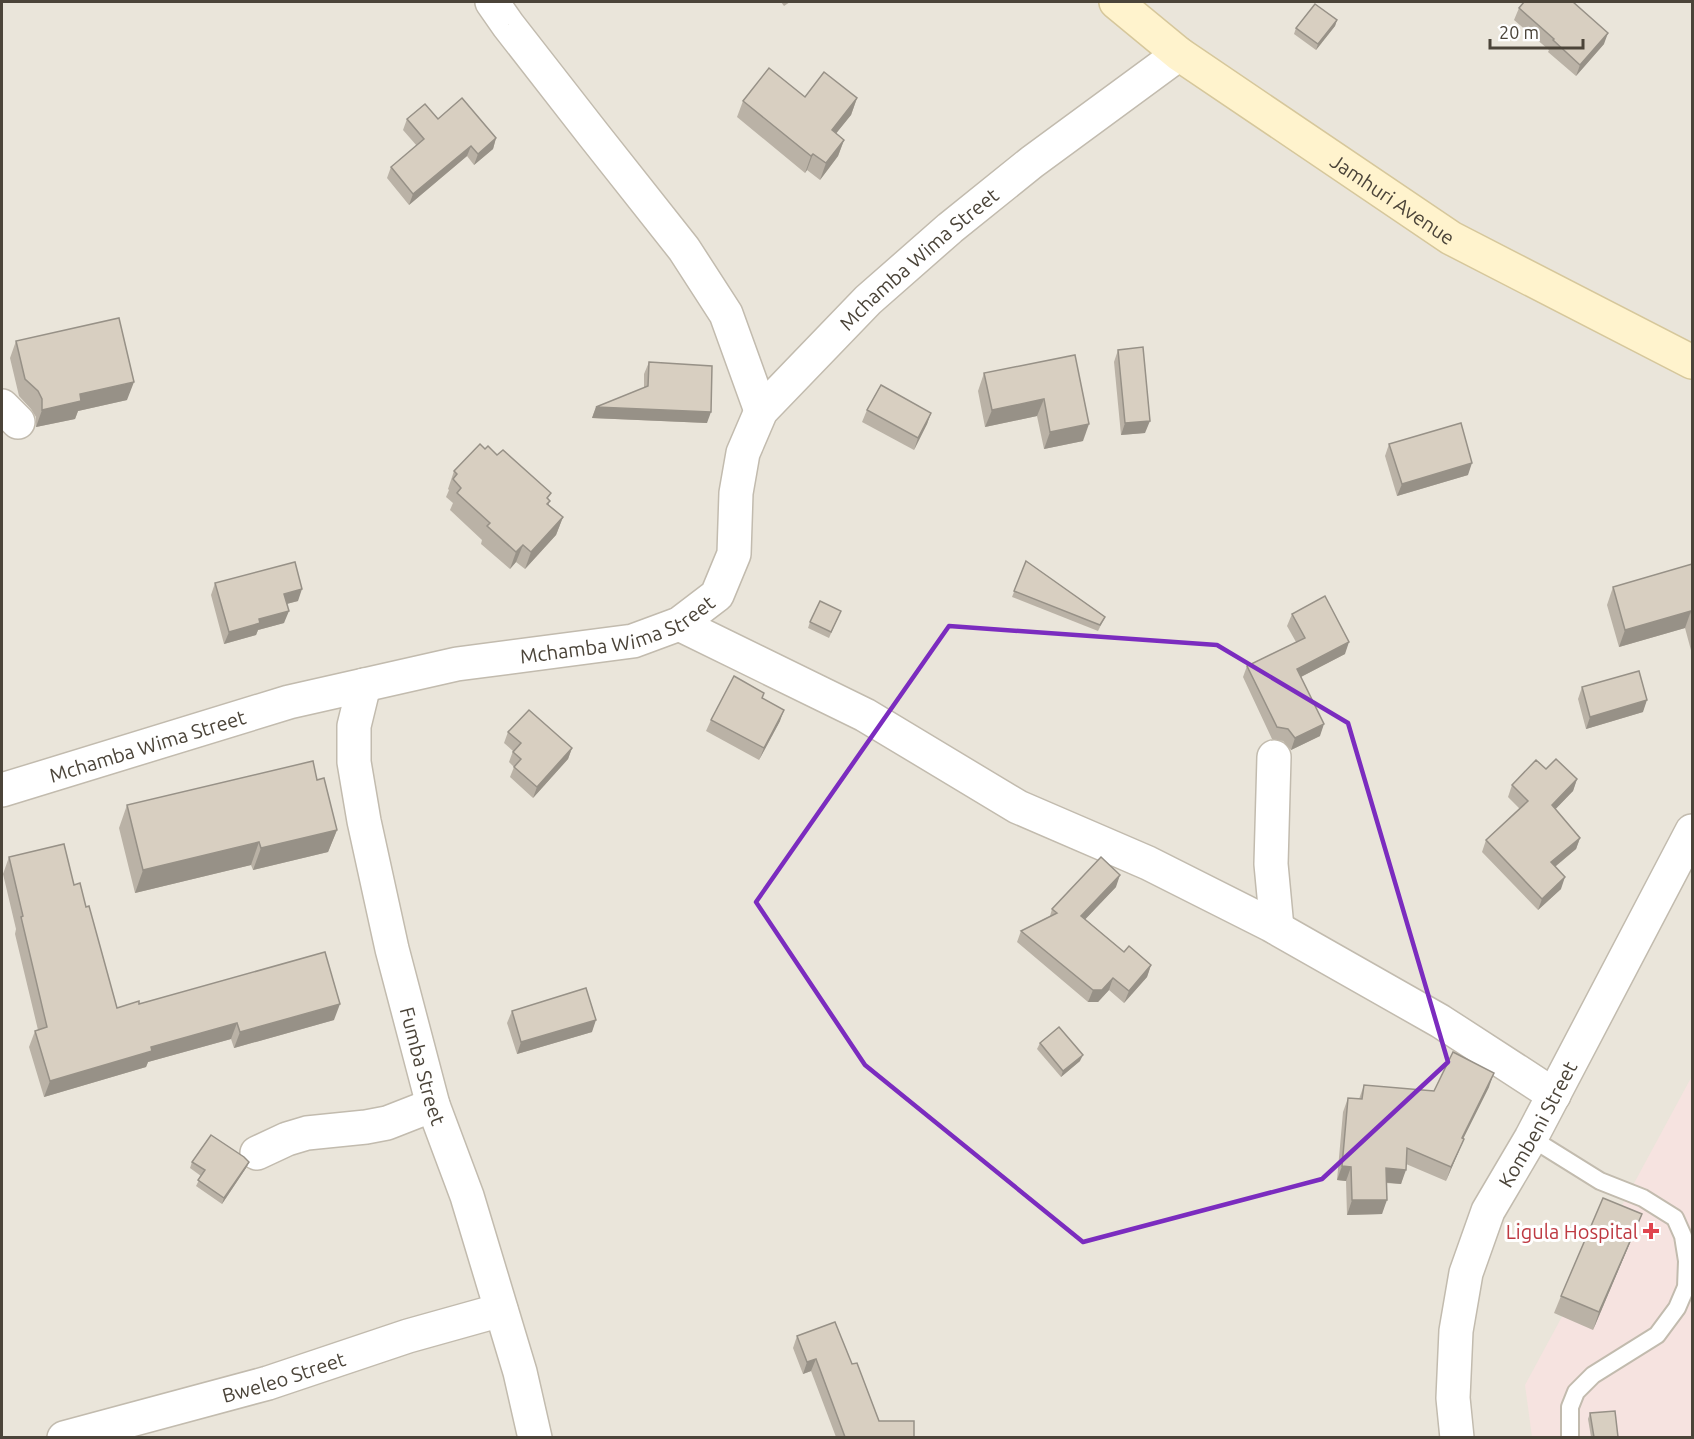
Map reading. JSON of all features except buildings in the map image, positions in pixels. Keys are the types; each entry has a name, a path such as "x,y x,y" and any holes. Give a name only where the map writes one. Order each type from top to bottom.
{"street":[{"path":"492,2 592,134 684,249 726,314 761,411"},
{"name":"Jamhuri Avenue","path":"1116,2 1179,54 1451,238 1692,362"},
{"name":"Mchamba Wima Street","path":"2,790 289,702 457,664 633,641 679,624 717,595 734,554 736,494 742,453 761,411 868,300 950,228 1032,162 1179,54"},
{"path":"679,624 865,714 1018,807 1148,862 1277,928 1440,1021 1554,1095"},
{"name":"Fumba Street","path":"364,685 354,726 354,762 364,821 392,949 433,1105 467,1196 520,1372 535,1437"},
{"path":"1274,757 1271,864 1277,928"},
{"name":"Kombeni Street","path":"1457,1437 1453,1398 1456,1331 1466,1273 1488,1211 1531,1138 1692,831"},
{"path":"257,1154 287,1139 307,1133 387,1123 433,1105"},
{"name":"Bweleo Street","path":"64,1437 268,1383 408,1336 501,1310"}],"lane":[{"path":"1531,1138 1600,1181 1643,1198 1675,1218 1683,1236 1687,1261 1686,1287 1677,1308 1657,1335 1593,1375 1576,1392 1570,1407 1570,1437"}],"highlighted area":[{"path":"949,626 1217,645 1348,723 1448,1062 1322,1179 1083,1242 865,1065 756,902"}],"shaded area":[{"path":"2,2 1692,2 1692,1437 2,1437"},
{"name":"Ligula Hospital","path":"1692,1076 1692,1437 1532,1437 1525,1385"}],"place":[{"name":"Ligula Hospital","path":"1651,1231"}]}
